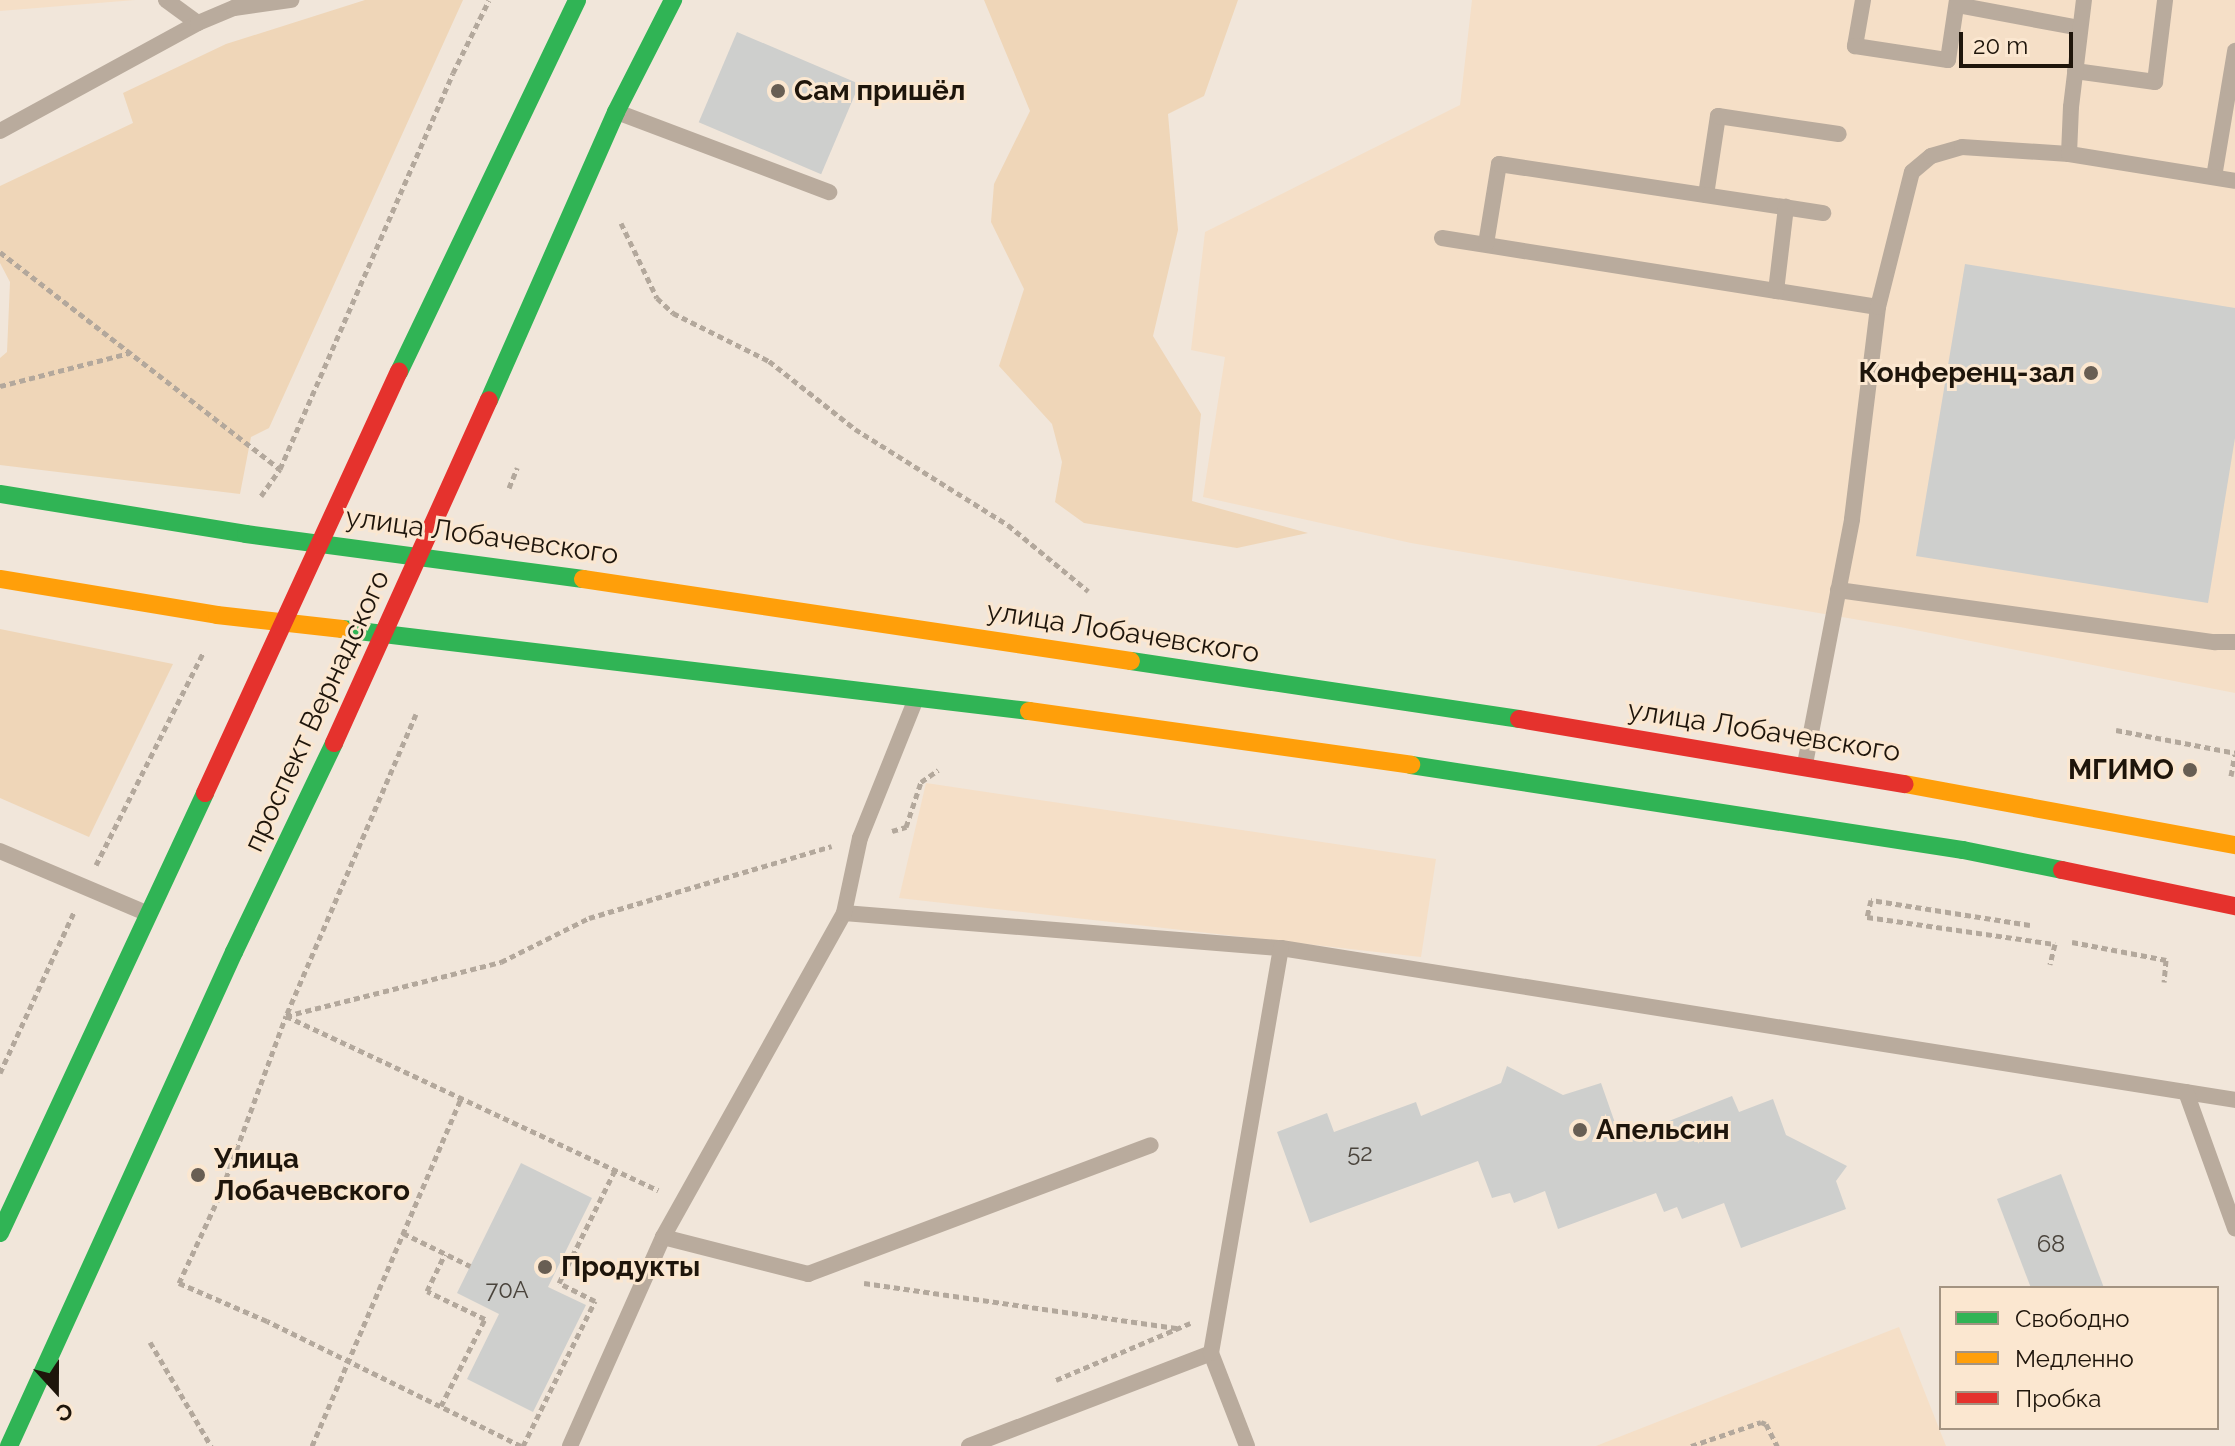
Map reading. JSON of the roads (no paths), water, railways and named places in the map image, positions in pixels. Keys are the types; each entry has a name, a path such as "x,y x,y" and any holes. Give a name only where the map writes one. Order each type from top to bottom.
{"main road":[{"path":"0,1233 284,623 319,540 577,0"},
{"name":"проспект Вернадского","path":"9,1446 234,952 385,636 616,112 673,0"},
{"name":"улица Лобачевского","path":"0,494 246,534 319,540 421,555 1804,765 2235,845"},
{"path":"0,579 284,623 917,695 1459,772 1963,850 2235,906"}],"lane":[{"path":"166,0 198,23"},
{"path":"0,131 198,23 234,8 291,0"},
{"path":"1863,0 1855,46 1948,60 1957,2 2080,28"},
{"path":"2069,154 2084,0"},
{"path":"2075,71 2155,82 2165,0"},
{"path":"2214,177 2235,51"},
{"path":"616,112 829,192"},
{"path":"1706,195 1718,116 1839,134"},
{"path":"1804,765 1852,519 1878,307 1912,172 1931,156 1962,147 2069,154 2235,181"},
{"path":"1486,244 1499,164 1823,213"},
{"path":"1776,291 1786,207"},
{"path":"1442,238 1878,307"},
{"path":"1838,590 2215,642 2235,642"},
{"path":"570,1446 663,1237 844,913 860,838 917,695"},
{"path":"0,851 147,914"},
{"path":"844,913 1281,948 2235,1100"},
{"path":"1247,1446 1211,1353 1281,948"},
{"path":"2186,1092 2235,1228"},
{"path":"663,1237 808,1274 1151,1145"},
{"path":"969,1446 1211,1353"}],"place":[{"name":"Сам пришёл","path":"778,91"},
{"name":"Конференц-зал","path":"2091,373"},
{"name":"МГИМО","path":"2190,770"},
{"name":"Апельсин","path":"1580,1130"},
{"name":"Улица Лобачевского","path":"198,1175"},
{"name":"Продукты","path":"545,1267"}]}
